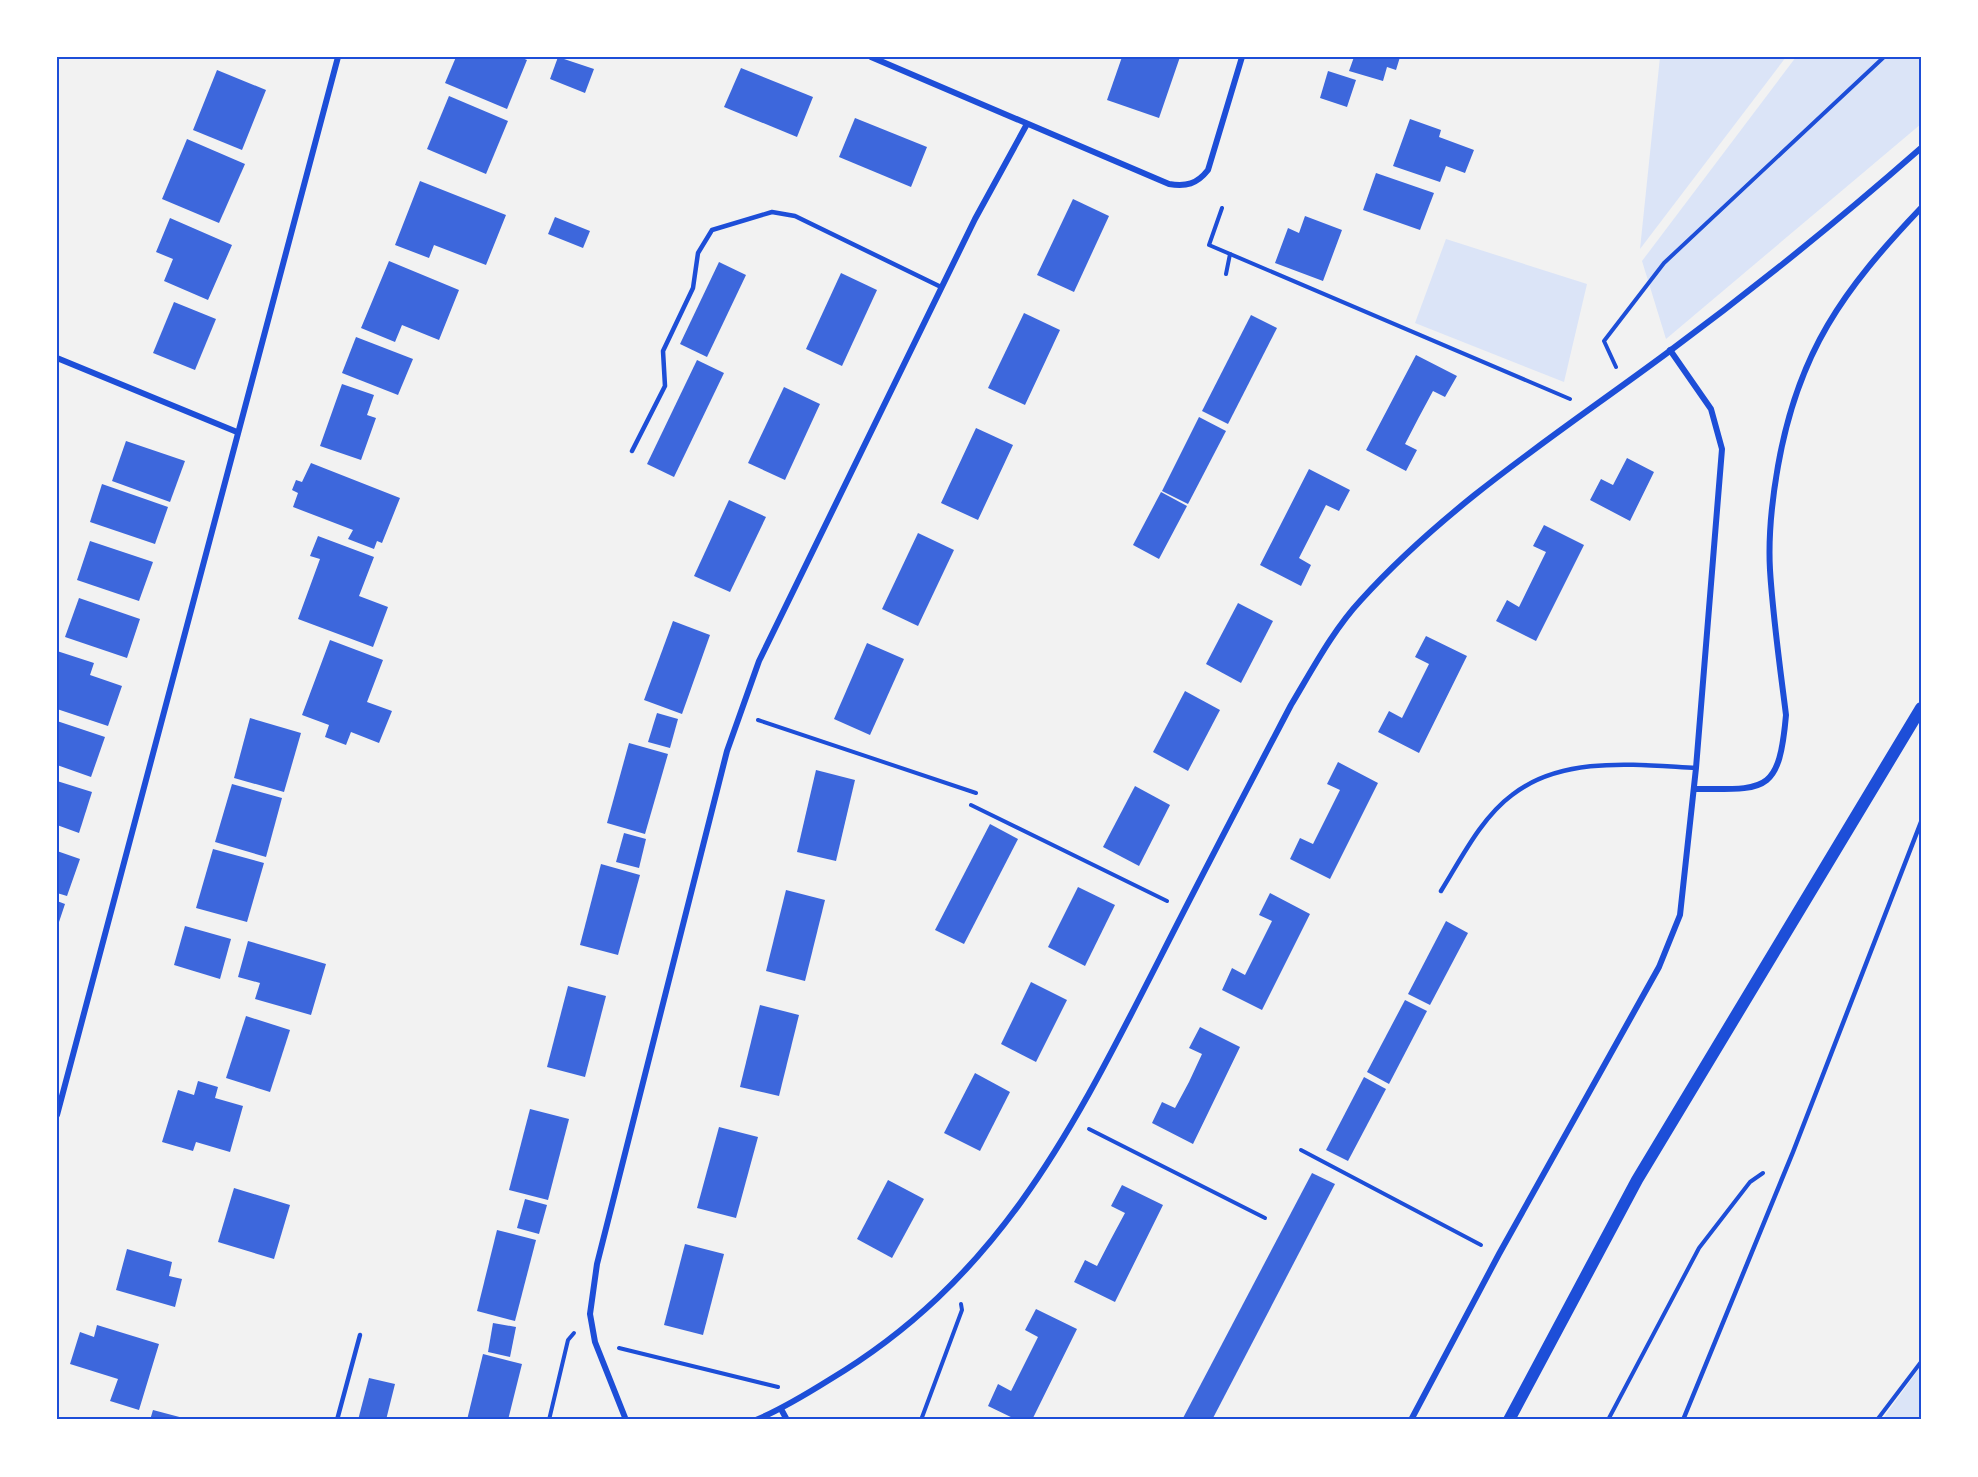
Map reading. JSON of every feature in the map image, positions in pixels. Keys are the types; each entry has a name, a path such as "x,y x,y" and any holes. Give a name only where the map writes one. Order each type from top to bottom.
{"main road":[{"path":"1509,1420 1637,1180 1921,708"}],"street":[{"path":"57,1115 338,57"},
{"path":"871,57 1168,184 1182,186 1200,181 1208,170 1242,57"},
{"path":"626,1420 595,1342 590,1314 600,1252 727,751 759,662 941,287 1027,124"},
{"path":"756,1420 781,1410 871,1355 910,1324 960,1276 1008,1220 1042,1175 1075,1122 1291,705 1325,649 1359,601 1479,490 1670,350 1821,235 1921,148"},
{"path":"1694,789 1751,789 1769,781 1777,764 1784,739 1786,715 1770,569 1771,504 1786,419 1804,369 1836,309 1875,256 1921,208"},
{"path":"1411,1420 1499,1254 1659,967 1680,915 1696,768 1722,449 1711,409 1670,350"},
{"path":"57,358 237,432"},
{"path":"781,1410 787,1420"}],"lane":[{"path":"632,451 665,386 663,351 693,288 698,253 712,230 771,212 795,216 941,287"},
{"path":"1441,891 1488,820 1512,795 1530,785 1547,777 1587,767 1610,765 1696,768"},
{"path":"1683,1420 1793,1152 1921,822"},
{"path":"337,1420 360,1335"}],"path":[{"path":"1623,385 1604,341 1664,263 1884,57"},
{"path":"1222,208 1209,245 1590,408"},
{"path":"1226,274 1230,254"},
{"path":"741,714 976,793"},
{"path":"971,805 1185,909"},
{"path":"1075,1122 1265,1218"},
{"path":"1301,1150 1499,1254"},
{"path":"1608,1420 1699,1248 1750,1182 1793,1152"},
{"path":"921,1420 962,1310 960,1276"},
{"path":"549,1420 568,1340 590,1314"},
{"path":"595,1342 806,1394"},
{"path":"1876,1420 1921,1362"}],"shaded area":[{"path":"1660,57 1786,57 1640,249"},
{"path":"1796,57 1921,57 1921,124 1666,339 1642,261"},
{"path":"1446,239 1587,284 1564,382 1415,323"},
{"path":"1921,1366 1921,1420 1882,1420"}],"building":[{"path":"456,57 520,57 527,60 507,109 445,83"},
{"path":"558,57 594,69 585,93 550,79"},
{"path":"1122,57 1180,57 1159,118 1107,100"},
{"path":"1354,57 1400,57 1396,70 1387,67 1383,81 1349,71"},
{"path":"741,68 813,97 797,137 724,107"},
{"path":"217,70 266,90 242,150 193,130"},
{"path":"1328,71 1356,80 1347,107 1320,98"},
{"path":"449,96 508,121 486,174 427,149"},
{"path":"855,118 927,147 911,187 839,157"},
{"path":"1410,119 1441,130 1439,137 1474,150 1465,173 1446,166 1440,182 1393,166"},
{"path":"187,139 245,164 219,223 162,199"},
{"path":"1376,173 1434,193 1420,230 1363,210"},
{"path":"420,181 506,215 486,265 434,245 429,258 395,245"},
{"path":"1073,199 1109,216 1074,292 1037,275"},
{"path":"1305,216 1342,230 1323,281 1275,263 1288,228 1299,233"},
{"path":"555,217 590,231 583,248 548,234"},
{"path":"170,218 232,245 208,300 164,281 173,259 156,252"},
{"path":"389,261 459,290 439,340 402,325 395,342 361,328"},
{"path":"719,262 746,275 707,357 680,344"},
{"path":"841,273 877,290 842,366 806,349"},
{"path":"174,302 216,319 195,370 153,353"},
{"path":"1024,313 1060,330 1025,405 988,388"},
{"path":"1251,315 1277,328 1228,424 1202,411"},
{"path":"356,337 413,359 398,395 342,373"},
{"path":"1416,355 1457,376 1445,397 1433,391 1419,417 1405,444 1417,450 1406,471 1366,450"},
{"path":"697,360 724,373 674,477 647,464"},
{"path":"342,384 374,395 367,415 376,418 361,460 320,446"},
{"path":"784,387 820,404 785,480 748,463"},
{"path":"1199,417 1226,431 1188,504 1162,491"},
{"path":"976,428 1013,445 978,520 941,503"},
{"path":"126,441 185,461 170,502 112,481"},
{"path":"1627,458 1654,472 1630,521 1590,500 1601,479 1613,485"},
{"path":"311,463 400,498 382,543 377,541 374,549 348,539 353,530 293,507 298,493 292,490 296,480 302,482"},
{"path":"1309,469 1350,490 1339,511 1326,505 1299,558 1311,565 1301,586 1260,565"},
{"path":"102,484 168,507 155,544 90,522"},
{"path":"1161,492 1187,506 1159,559 1133,545"},
{"path":"729,500 766,517 730,592 694,576"},
{"path":"1544,525 1584,545 1536,641 1496,621 1507,600 1519,607 1546,552 1533,546"},
{"path":"918,533 954,550 918,626 882,609"},
{"path":"318,536 374,557 359,596 388,607 373,647 298,619 320,559 310,556"},
{"path":"90,541 153,562 139,601 77,580"},
{"path":"79,598 140,619 127,658 65,637"},
{"path":"1238,603 1273,621 1241,683 1206,664"},
{"path":"673,621 710,635 682,714 644,700"},
{"path":"1426,636 1467,656 1419,753 1378,732 1389,711 1402,718 1429,664 1415,657"},
{"path":"330,640 383,660 367,702 392,711 379,743 351,732 346,745 325,737 329,725 302,715"},
{"path":"867,643 904,659 870,735 834,719"},
{"path":"57,651 94,663 90,675 122,686 108,726 57,709"},
{"path":"1185,691 1220,710 1188,771 1153,752"},
{"path":"657,713 678,719 670,748 648,742"},
{"path":"250,718 301,733 284,792 234,778"},
{"path":"57,721 105,737 91,777 57,765"},
{"path":"629,743 668,754 645,834 607,823"},
{"path":"1338,762 1378,783 1330,879 1290,859 1300,838 1313,844 1340,790 1327,784"},
{"path":"816,770 855,780 836,861 797,852"},
{"path":"57,781 92,792 79,833 57,825"},
{"path":"232,784 282,798 266,857 215,842"},
{"path":"1135,786 1170,805 1139,866 1103,847"},
{"path":"990,824 1018,839 964,944 935,930"},
{"path":"624,833 646,839 639,868 616,862"},
{"path":"213,849 264,863 247,922 196,908"},
{"path":"57,851 80,859 67,896 57,893"},
{"path":"601,864 640,875 618,955 580,945"},
{"path":"1078,887 1115,905 1085,966 1048,947"},
{"path":"786,890 825,900 805,981 766,971"},
{"path":"1270,893 1310,914 1262,1010 1222,990 1232,968 1245,975 1272,921 1259,915"},
{"path":"57,901 65,904 57,928"},
{"path":"1446,921 1468,933 1430,1005 1408,994"},
{"path":"185,926 231,939 220,979 174,965"},
{"path":"248,941 326,964 311,1015 255,999 260,983 238,977"},
{"path":"1031,982 1067,1000 1036,1062 1001,1044"},
{"path":"568,986 606,996 585,1077 547,1067"},
{"path":"1405,1000 1427,1011 1389,1084 1367,1072"},
{"path":"760,1005 799,1015 779,1096 740,1087"},
{"path":"246,1016 290,1030 270,1092 226,1078"},
{"path":"1200,1027 1240,1047 1193,1144 1152,1123 1162,1102 1175,1108 1189,1082 1202,1054 1189,1048"},
{"path":"975,1073 1010,1092 980,1151 944,1133"},
{"path":"1364,1077 1386,1089 1348,1161 1326,1150"},
{"path":"198,1081 218,1087 215,1098 243,1106 230,1152 196,1142 193,1151 162,1142 178,1090 194,1095"},
{"path":"530,1109 569,1119 548,1200 509,1190"},
{"path":"719,1127 758,1137 736,1218 697,1208"},
{"path":"1312,1173 1335,1184 1212,1420 1182,1420"},
{"path":"888,1180 924,1199 892,1258 857,1239"},
{"path":"1122,1185 1163,1205 1115,1302 1074,1282 1085,1260 1097,1266 1125,1213 1111,1206"},
{"path":"234,1188 290,1205 274,1259 218,1242"},
{"path":"525,1199 547,1205 539,1234 517,1228"},
{"path":"497,1230 536,1240 515,1321 477,1311"},
{"path":"685,1244 724,1254 703,1335 664,1325"},
{"path":"127,1249 172,1262 169,1276 182,1279 175,1307 116,1290"},
{"path":"1036,1309 1077,1329 1032,1420 1017,1420 988,1406 998,1384 1011,1391 1038,1337 1025,1330"},
{"path":"493,1323 516,1327 510,1357 488,1352"},
{"path":"97,1325 159,1344 139,1410 110,1401 118,1379 70,1364 80,1332 94,1337"},
{"path":"483,1354 522,1364 508,1420 467,1420"},
{"path":"369,1378 395,1384 386,1420 358,1420"},
{"path":"153,1410 187,1419 187,1420 150,1420"}]}
